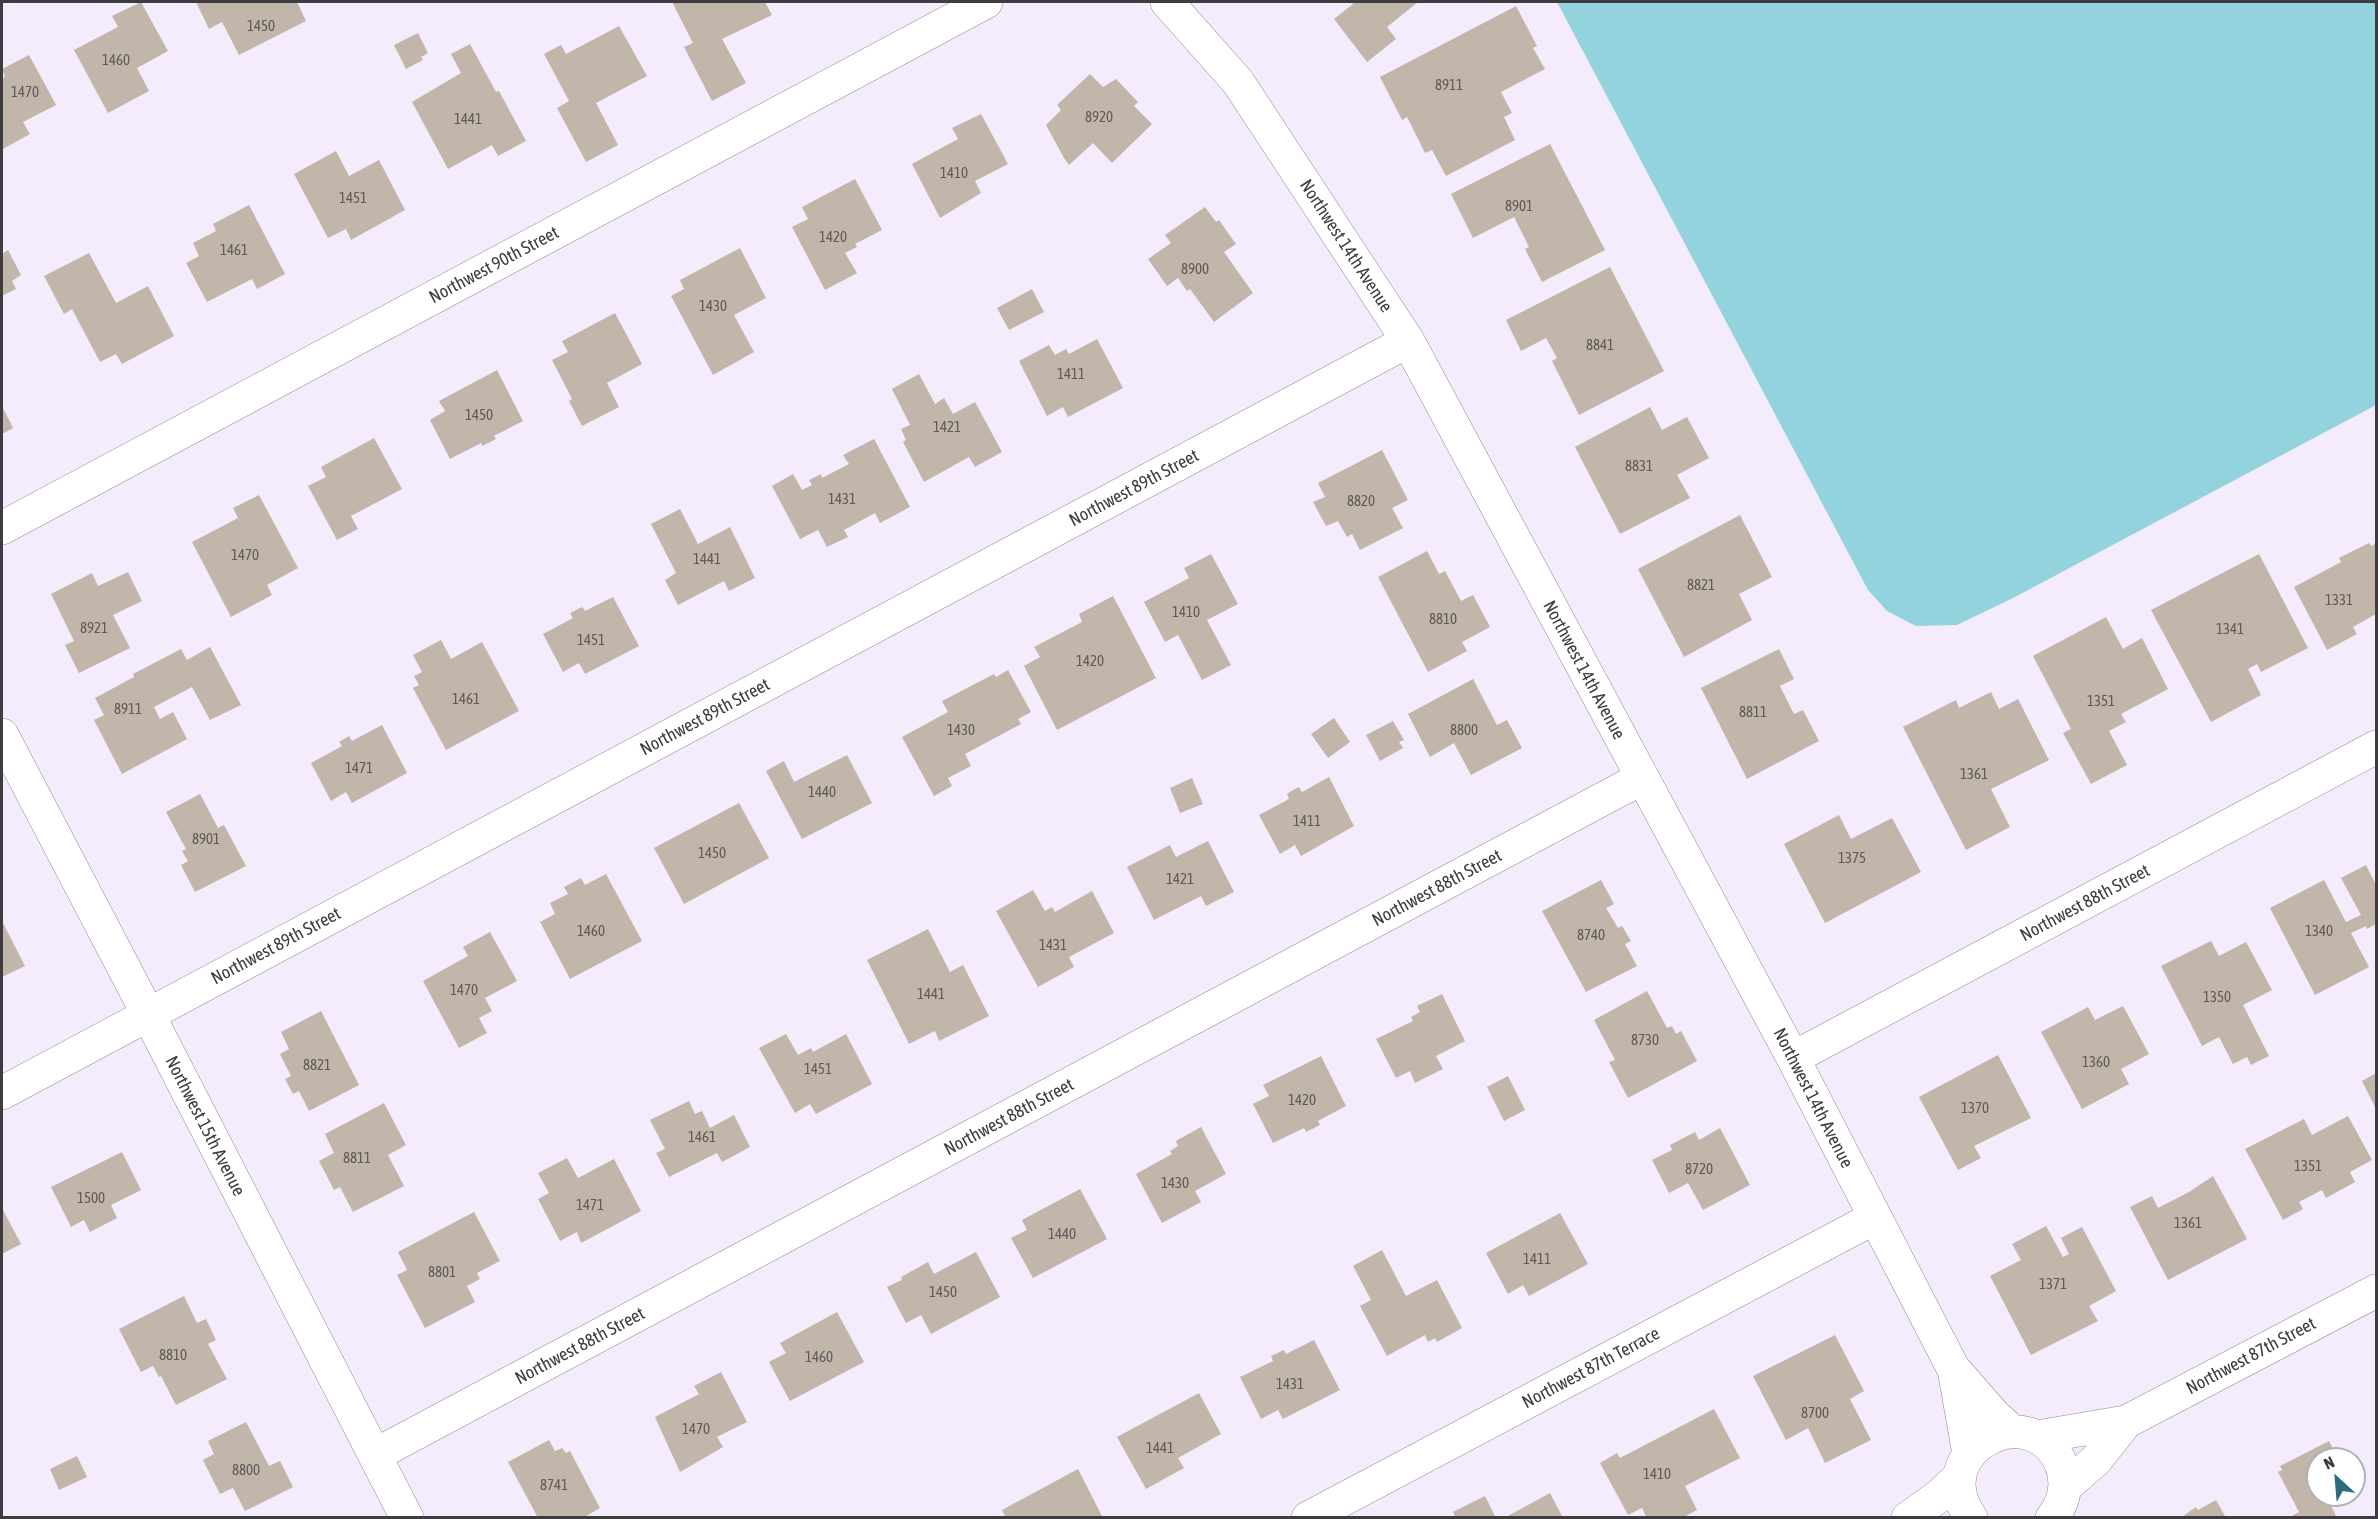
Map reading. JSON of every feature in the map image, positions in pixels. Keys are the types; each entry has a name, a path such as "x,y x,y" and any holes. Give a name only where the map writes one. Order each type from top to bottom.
{"street":[{"name":"Northwest 90th Street","path":"2,528 986,2"},
{"name":"Northwest 14th Avenue","path":"1167,2 1238,82 1408,341 1793,1058 1953,1368 1995,1416 2049,1446 2058,1458 2064,1472 2058,1508"},
{"name":"Northwest 89th Street","path":"2,1093 1408,341"},
{"name":"Northwest 15th Avenue","path":"2,735 407,1518"},
{"name":"Northwest 88th Street","path":"1793,1058 2376,747"},
{"name":"Northwest 88th Street","path":"375,1455 1642,778"},
{"name":"Northwest 87th Terrace","path":"1308,1518 1874,1218"},
{"name":"Northwest 87th Street","path":"1964,1465 1980,1442 1995,1434 2024,1434 2126,1422 2376,1291"},
{"name":"Northwest 14th Avenue","path":"1953,1368 1964,1465 1959,1490 1963,1504 1971,1518"},
{"name":"Northwest 87th Street","path":"2058,1508 2126,1422"},
{"path":"1908,1518 1939,1496 1964,1465"}],"water":[{"path":"1557,2 2376,2 2376,405 2013,598 1957,625 1916,626 1887,611 1868,590"}],"building":[{"path":"141,2 168,51 137,68 149,91 108,113 74,50 118,27 112,16"},
{"path":"196,2 297,2 306,21 239,55 222,22 209,29"},
{"path":"672,2 765,2 772,15 722,39 746,83 712,101 684,47 693,43"},
{"path":"1351,2 1418,2 1387,27 1396,39 1367,62 1334,19 1353,4"},
{"path":"1516,6 1537,46 1533,48 1545,69 1501,92 1512,113 1504,117 1515,140 1446,176 1432,150 1425,153 1407,117 1402,120 1380,77"},
{"path":"619,26 647,76 596,103 618,145 586,162 557,108 569,101 544,54 561,45 566,54"},
{"path":"418,33 428,53 421,57 423,60 406,69 394,45"},
{"path":"470,44 526,141 498,156 492,145 448,169 412,102 461,73 451,54"},
{"path":"29,55 56,105 23,122 30,134 3,149 2,78 5,77 2,69"},
{"path":"1090,74 1103,87 1116,79 1138,102 1134,106 1152,124 1112,163 1093,143 1069,165 1046,125 1061,110 1057,105"},
{"path":"981,114 1008,164 975,181 981,193 940,218 912,164 958,139 952,128"},
{"path":"1550,144 1605,250 1542,282 1525,249 1529,247 1514,217 1473,238 1451,194"},
{"path":"336,151 349,176 379,160 405,210 351,240 346,229 328,238 294,174"},
{"path":"855,179 882,230 855,244 857,247 845,253 857,273 825,290 792,227 808,219 802,207"},
{"path":"249,205 285,274 257,289 252,279 207,302 186,263 199,256 193,243 216,231 213,224"},
{"path":"1205,207 1216,222 1219,220 1236,244 1224,252 1253,293 1214,322 1190,289 1187,291 1178,278 1167,286 1148,259 1171,243 1165,235"},
{"path":"740,248 766,298 734,315 754,352 713,375 671,296 684,289 680,280"},
{"path":"8,250 21,275 12,281 16,289 2,296 2,254"},
{"path":"89,253 116,303 148,286 174,336 122,364 116,354 100,362 72,309 64,314 44,276"},
{"path":"1610,267 1664,371 1579,415 1552,361 1557,358 1546,338 1521,351 1506,320"},
{"path":"1032,289 1044,312 1009,330 997,308"},
{"path":"615,313 642,364 607,383 619,407 582,426 569,401 572,399 552,360 568,352 562,341"},
{"path":"1097,339 1123,388 1068,417 1063,407 1047,416 1019,361 1049,345 1055,355 1066,349 1069,354"},
{"path":"497,370 523,421 494,436 496,439 482,446 481,443 450,459 430,420 445,411 439,401"},
{"path":"919,374 935,404 944,398 953,414 975,402 1002,452 975,467 969,457 924,482 903,442 906,440 901,429 910,425 892,389"},
{"path":"2,406 13,428 2,434"},
{"path":"1650,407 1662,430 1687,417 1709,458 1677,475 1690,498 1620,534 1575,447"},
{"path":"374,438 402,489 351,516 358,529 337,540 308,486 326,477 321,467"},
{"path":"874,439 910,507 880,523 875,513 844,530 848,537 827,547 818,530 800,539 772,486 793,474 802,490 812,485 809,480 821,474 822,478 849,464 843,455"},
{"path":"1382,450 1408,500 1392,508 1403,528 1360,550 1352,534 1347,537 1338,521 1326,526 1313,502 1325,497 1318,483"},
{"path":"259,495 298,568 267,585 272,595 231,617 192,542 238,518 233,508"},
{"path":"680,509 698,544 730,527 755,578 729,591 724,581 678,605 665,580 676,573 651,524"},
{"path":"1740,515 1772,577 1739,594 1752,620 1684,657 1638,569"},
{"path":"2369,543 2372,546 2376,543 2376,614 2353,627 2357,634 2327,650 2294,587 2341,562 2339,558"},
{"path":"1427,551 1439,574 1445,571 1461,601 1473,595 1490,627 1462,642 1467,651 1428,672 1378,577"},
{"path":"1211,554 1238,604 1207,620 1231,665 1202,680 1178,635 1165,642 1144,602 1189,578 1184,568"},
{"path":"2259,554 2308,648 2261,672 2257,664 2248,669 2261,695 2211,722 2151,610"},
{"path":"128,572 142,601 113,615 130,648 79,673 65,645 74,641 51,594 92,573 98,586"},
{"path":"1113,596 1156,678 1057,730 1024,666 1040,657 1034,647 1082,622 1079,614"},
{"path":"613,597 639,646 585,674 579,663 563,672 543,634 573,618 570,613 582,607 585,611"},
{"path":"2106,617 2123,649 2142,638 2168,689 2121,714 2126,722 2109,731 2127,765 2091,784 2063,733 2071,729 2033,656"},
{"path":"441,640 451,659 482,642 519,711 446,750 413,688 419,685 414,676 422,672 413,655"},
{"path":"210,647 241,705 210,720 192,687 154,707 160,719 173,712 187,739 122,774 94,720 104,715 95,698 134,677 133,674 181,649 187,660"},
{"path":"1779,649 1794,679 1780,686 1794,714 1803,710 1819,741 1747,779 1701,688"},
{"path":"1008,670 1031,712 1018,719 1021,724 965,754 971,766 948,778 952,786 934,796 902,737 948,712 942,701 994,674 996,677"},
{"path":"1473,679 1497,725 1507,720 1522,748 1471,775 1454,743 1430,757 1408,714"},
{"path":"1991,692 1999,709 2018,699 2049,760 1991,789 2010,827 1966,850 1903,727 1956,700 1959,708"},
{"path":"1334,718 1350,742 1328,758 1311,734"},
{"path":"1393,721 1404,740 1399,742 1403,748 1380,761 1366,735"},
{"path":"382,725 407,773 352,803 346,792 331,801 311,763 342,746 339,742 349,736 352,741"},
{"path":"847,755 872,803 802,839 766,771 784,761 794,782"},
{"path":"1329,777 1354,826 1301,856 1295,845 1280,854 1259,815 1289,799 1287,794 1293,790 1299,787 1302,792"},
{"path":"1192,778 1203,804 1180,813 1170,788"},
{"path":"200,794 218,828 224,825 246,866 195,892 181,865 188,861 182,851 186,849 166,812"},
{"path":"739,803 769,858 684,904 654,848"},
{"path":"1839,815 1851,839 1892,818 1921,872 1825,923 1784,844"},
{"path":"1208,841 1234,892 1206,906 1201,896 1154,920 1127,867 1170,845 1176,857"},
{"path":"2366,865 2376,885 2376,924 2351,933 2369,967 2315,995 2270,908 2324,880 2346,922 2361,915 2341,878"},
{"path":"606,874 642,941 570,979 540,922 555,914 550,903 568,894 564,887 581,878 585,885"},
{"path":"1601,880 1614,904 1606,908 1618,928 1622,926 1631,941 1625,944 1637,966 1586,992 1542,911"},
{"path":"1033,890 1045,911 1052,907 1055,912 1092,891 1114,933 1069,957 1074,967 1038,987 996,911"},
{"path":"2,921 25,966 2,977"},
{"path":"928,929 950,972 963,965 989,1016 939,1041 935,1031 909,1044 867,960"},
{"path":"490,932 517,981 485,998 492,1011 479,1018 487,1033 459,1048 423,981 468,956 463,947"},
{"path":"2211,941 2219,956 2246,942 2272,990 2243,1005 2269,1056 2251,1065 2247,1057 2233,1064 2219,1037 2202,1046 2161,966"},
{"path":"1647,991 1667,1028 1672,1026 1676,1034 1681,1031 1697,1061 1628,1098 1609,1062 1615,1060 1594,1020"},
{"path":"1442,994 1465,1041 1436,1056 1443,1069 1415,1083 1410,1071 1396,1078 1376,1039 1413,1021 1411,1017 1420,1012 1417,1006"},
{"path":"2123,1006 2149,1054 2121,1069 2129,1084 2082,1109 2041,1032 2088,1007 2095,1020"},
{"path":"321,1011 359,1085 309,1111 299,1091 293,1094 285,1079 291,1076 280,1054 289,1049 281,1032"},
{"path":"786,1034 798,1055 811,1048 813,1052 846,1034 872,1084 816,1114 810,1104 795,1113 759,1048"},
{"path":"1998,1055 2031,1118 1974,1146 1981,1158 1958,1170 1919,1097"},
{"path":"1321,1056 1346,1106 1318,1121 1320,1125 1306,1132 1304,1128 1273,1143 1253,1104 1269,1096 1263,1085"},
{"path":"2376,1073 2376,1109 2362,1081"},
{"path":"1508,1076 1525,1110 1504,1121 1487,1087"},
{"path":"689,1101 695,1114 702,1111 710,1128 734,1115 750,1147 722,1162 717,1153 669,1177 656,1153 665,1149 650,1120"},
{"path":"384,1103 406,1145 388,1155 404,1186 353,1212 340,1187 334,1190 319,1161 334,1153 325,1134"},
{"path":"2348,1116 2372,1160 2350,1172 2355,1182 2326,1198 2322,1190 2299,1202 2303,1209 2283,1220 2245,1149 2304,1119 2312,1135"},
{"path":"1201,1127 1226,1174 1195,1191 1201,1202 1162,1223 1136,1174 1172,1154 1170,1151 1178,1146 1176,1141"},
{"path":"1720,1128 1750,1185 1703,1210 1688,1183 1669,1193 1652,1160 1672,1150 1670,1145 1695,1132 1699,1140"},
{"path":"122,1152 141,1190 111,1205 117,1218 90,1232 84,1220 71,1227 51,1187"},
{"path":"567,1158 578,1178 614,1159 641,1211 581,1243 577,1232 560,1241 538,1199 549,1193 538,1173"},
{"path":"2213,1176 2247,1239 2168,1280 2130,1207 2152,1196 2158,1208"},
{"path":"1080,1189 1107,1239 1033,1278 1011,1238 1027,1230 1022,1220"},
{"path":"2,1208 21,1244 2,1254"},
{"path":"474,1212 500,1261 477,1273 480,1279 467,1286 475,1302 425,1328 397,1275 407,1270 398,1252"},
{"path":"1560,1213 1588,1264 1529,1296 1523,1285 1508,1294 1486,1253"},
{"path":"2046,1226 2063,1257 2069,1254 2061,1238 2082,1227 2116,1291 2089,1306 2098,1321 2031,1355 1990,1276 2021,1260 2012,1244"},
{"path":"1382,1250 1406,1296 1437,1280 1462,1328 1437,1342 1435,1338 1428,1342 1425,1335 1387,1356 1360,1306 1371,1300 1353,1266"},
{"path":"976,1252 1000,1297 931,1334 921,1315 906,1323 887,1287 902,1280 901,1277 928,1262 934,1274"},
{"path":"184,1296 197,1323 206,1319 216,1340 208,1344 227,1379 176,1405 161,1376 159,1377 153,1366 141,1372 119,1329"},
{"path":"837,1312 864,1362 790,1401 769,1362 786,1353 780,1343"},
{"path":"1835,1335 1864,1391 1850,1399 1871,1440 1825,1463 1808,1428 1786,1440 1753,1376"},
{"path":"1314,1340 1340,1390 1283,1419 1278,1410 1261,1419 1240,1377 1273,1361 1271,1356 1284,1350 1286,1354"},
{"path":"721,1372 747,1422 717,1437 723,1447 680,1472 655,1417 699,1394 694,1386"},
{"path":"1199,1393 1221,1434 1178,1458 1184,1468 1146,1489 1117,1437"},
{"path":"1714,1409 1740,1458 1685,1486 1697,1510 1682,1518 1647,1518 1642,1508 1628,1515 1600,1463 1617,1453 1620,1458"},
{"path":"246,1422 269,1466 280,1461 293,1487 245,1511 233,1488 220,1494 203,1460 214,1454 208,1441"},
{"path":"549,1440 555,1451 562,1448 566,1453 570,1451 600,1508 583,1518 538,1518 508,1462"},
{"path":"2329,1441 2332,1447 2317,1447"},
{"path":"2306,1453 2306,1507 2332,1507 2337,1518 2288,1518 2299,1512 2278,1472 2282,1470 2280,1466"},
{"path":"77,1456 87,1477 59,1490 50,1469"},
{"path":"1078,1469 1103,1518 1006,1518 1002,1510"},
{"path":"1550,1493 1563,1518 1504,1518"},
{"path":"1485,1496 1496,1518 1456,1518 1453,1512"},
{"path":"2216,1500 2226,1518 2180,1518 2196,1507 2198,1510"}]}
